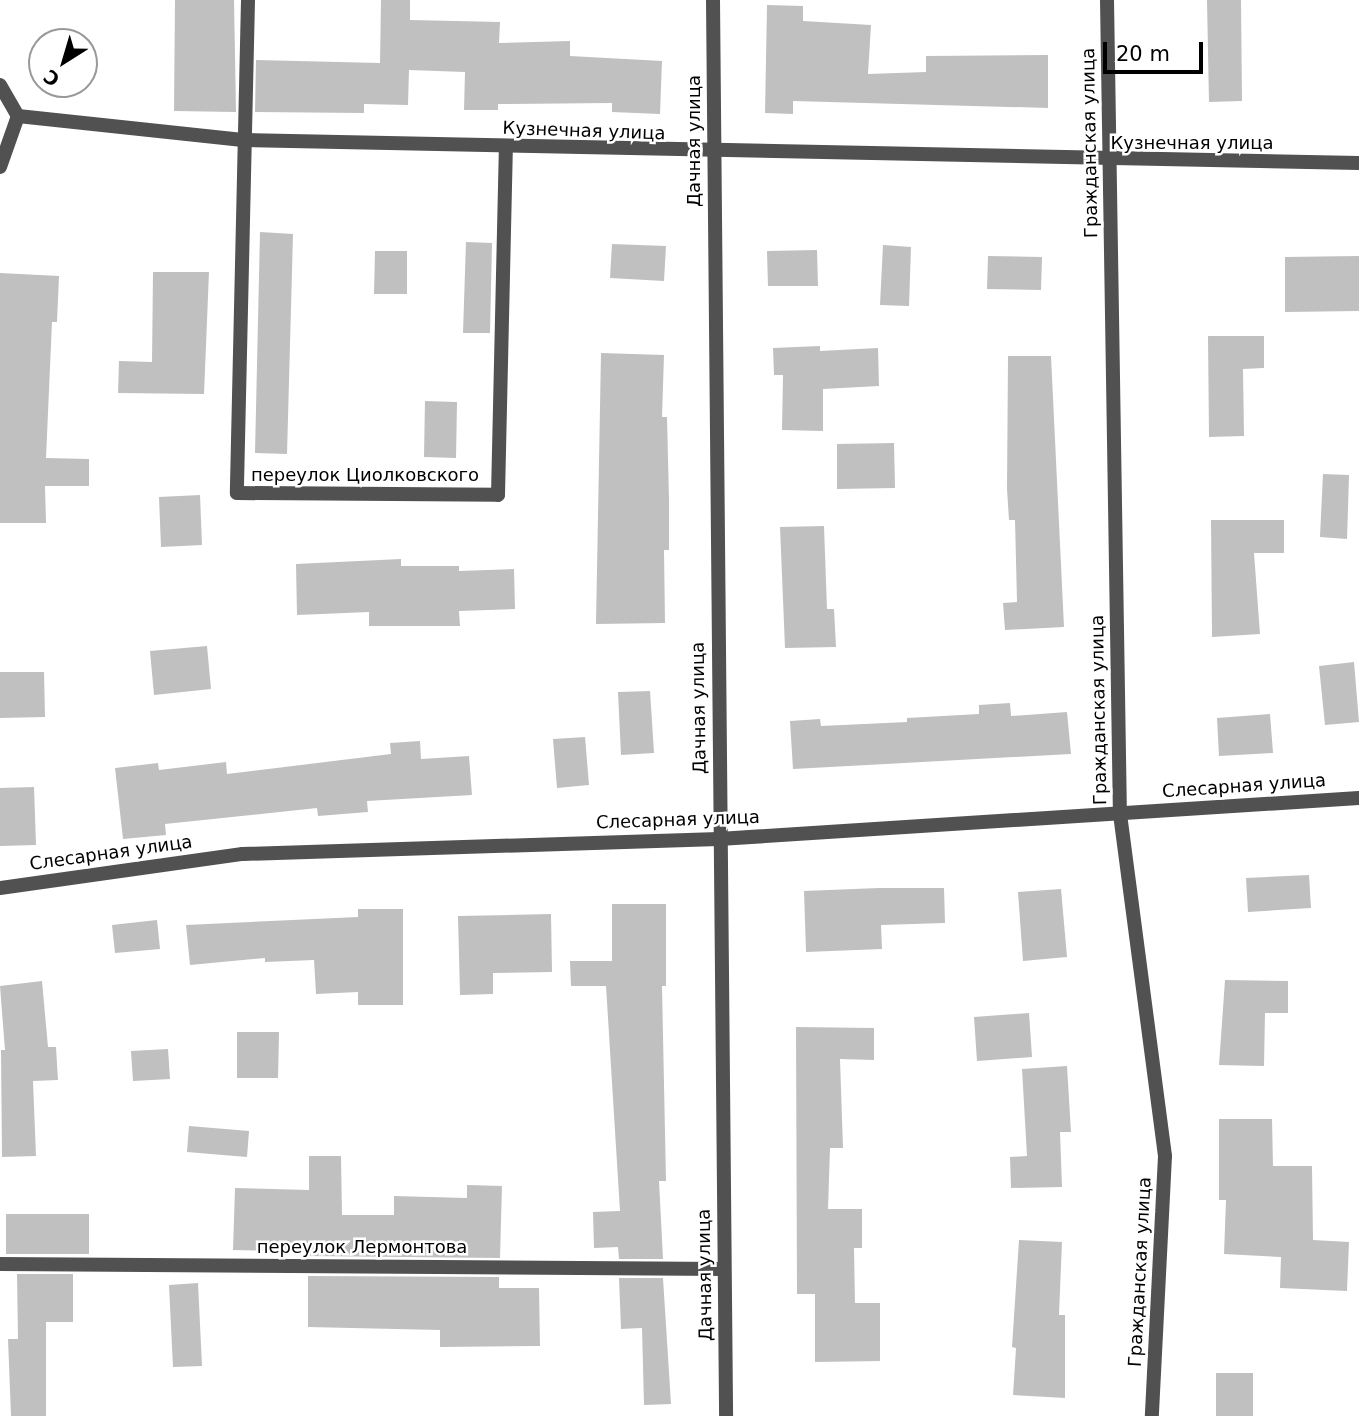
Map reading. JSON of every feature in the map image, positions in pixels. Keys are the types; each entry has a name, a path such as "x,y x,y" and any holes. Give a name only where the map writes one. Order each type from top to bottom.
{"street":[{"path":"243,140 248,0"},
{"name":"Дачная улица","path":"713,0 712,153 726,1416"},
{"name":"Гражданская улица","path":"1107,0 1120,814 1165,1156 1152,1416"},
{"path":"0,86 18,116 0,167"},
{"name":"Кузнечная улица","path":"18,116 243,140 712,153 1359,163"},
{"name":"переулок Циолковского","path":"243,140 237,493 498,495 506,148"},
{"name":"Слесарная улица","path":"0,888 243,854 719,839 1359,798"},
{"name":"переулок Лермонтова","path":"0,1264 724,1269"}],"building":[{"path":"175,0 234,0 236,112 174,111"},
{"path":"381,0 410,0 410,20 500,22 499,43 570,41 570,56 662,61 660,114 612,112 612,103 498,104 498,110 464,110 465,72 409,70 408,105 364,104 364,113 255,112 256,60 380,63"},
{"path":"1207,0 1241,0 1242,101 1209,102"},
{"path":"767,5 803,6 803,21 871,25 868,74 926,72 926,56 1048,55 1048,108 793,101 793,114 765,113"},
{"path":"260,232 293,234 287,454 255,453"},
{"path":"466,242 492,243 490,333 463,333"},
{"path":"612,244 666,246 664,281 610,278"},
{"path":"883,245 911,247 909,306 880,305"},
{"path":"817,250 818,286 768,286 767,251"},
{"path":"375,251 407,251 407,294 374,294"},
{"path":"988,256 1042,257 1041,290 987,289"},
{"path":"1359,256 1359,311 1285,312 1285,257"},
{"path":"153,272 209,272 204,394 118,393 119,361 152,362"},
{"path":"0,273 59,276 57,322 52,322 46,458 89,459 89,486 45,486 46,523 0,523"},
{"path":"1208,336 1264,336 1264,368 1243,369 1244,436 1209,437"},
{"path":"820,346 820,351 878,348 879,386 823,389 823,431 782,430 783,375 774,375 773,348"},
{"path":"601,353 664,355 662,417 667,417 669,500 669,550 664,550 665,623 596,624"},
{"path":"1008,356 1051,356 1064,627 1005,630 1003,603 1017,602 1015,520 1009,520 1007,489"},
{"path":"425,401 457,402 456,458 424,457"},
{"path":"894,443 895,488 837,489 837,444"},
{"path":"1323,474 1349,475 1347,539 1320,537"},
{"path":"200,495 202,545 161,547 159,497"},
{"path":"1211,520 1284,520 1284,553 1254,553 1260,634 1212,637"},
{"path":"824,526 827,609 834,609 836,647 785,648 780,527"},
{"path":"401,559 401,566 459,566 459,571 514,569 515,609 459,611 460,626 369,626 369,612 297,615 296,564"},
{"path":"207,646 211,689 154,695 150,651"},
{"path":"1354,662 1359,722 1325,725 1319,666"},
{"path":"0,672 44,672 45,717 0,718"},
{"path":"650,691 654,753 621,755 618,692"},
{"path":"1010,703 1011,716 1067,712 1071,754 793,769 790,721 820,719 821,726 907,722 907,718 979,714 979,705"},
{"path":"1270,714 1273,753 1219,756 1217,718"},
{"path":"585,737 589,785 557,788 553,739"},
{"path":"420,741 421,759 469,756 472,795 367,801 368,812 318,816 317,808 165,824 166,835 123,839 115,768 158,763 159,770 226,762 227,774 391,754 390,743"},
{"path":"34,787 36,845 0,846 0,788"},
{"path":"1309,875 1311,908 1248,912 1246,878"},
{"path":"944,888 945,923 881,925 882,949 806,952 804,891"},
{"path":"1061,889 1067,957 1023,961 1018,892"},
{"path":"612,904 666,904 666,986 662,986 666,1181 659,1181 663,1259 619,1259 618,1247 594,1248 593,1212 620,1211 606,986 571,986 570,961 612,961"},
{"path":"358,909 403,909 403,1005 358,1005 358,992 316,994 314,960 265,962 265,958 190,965 186,925 358,917"},
{"path":"551,914 552,972 493,973 493,994 460,995 458,916"},
{"path":"157,920 160,949 115,953 112,925"},
{"path":"1225,980 1288,981 1288,1013 1265,1013 1264,1066 1219,1065"},
{"path":"42,981 48,1047 56,1047 58,1080 33,1081 36,1156 2,1157 1,1050 5,1050 0,986"},
{"path":"1029,1013 1032,1057 977,1061 974,1017"},
{"path":"796,1027 874,1028 874,1060 840,1059 843,1148 830,1148 828,1209 862,1209 862,1248 854,1248 855,1303 880,1303 880,1361 815,1362 815,1294 797,1294"},
{"path":"237,1032 279,1032 278,1078 237,1078"},
{"path":"168,1049 170,1079 133,1081 131,1051"},
{"path":"1067,1066 1071,1132 1060,1132 1062,1187 1011,1188 1010,1157 1027,1156 1022,1069"},
{"path":"1219,1119 1272,1119 1273,1166 1312,1166 1313,1240 1349,1242 1347,1291 1280,1288 1281,1257 1224,1254 1226,1200 1219,1200"},
{"path":"189,1126 249,1131 247,1157 187,1152"},
{"path":"309,1156 341,1156 342,1215 394,1215 394,1196 467,1198 467,1185 502,1186 500,1258 308,1256 308,1252 233,1250 235,1188 309,1190"},
{"path":"6,1214 89,1214 89,1254 6,1254"},
{"path":"1019,1240 1062,1242 1059,1315 1065,1315 1065,1398 1013,1395 1016,1348 1012,1347"},
{"path":"17,1274 73,1274 73,1322 46,1322 46,1416 11,1416 8,1339 18,1339"},
{"path":"308,1276 499,1277 499,1288 539,1288 540,1346 440,1347 440,1330 308,1327"},
{"path":"619,1278 663,1278 671,1404 644,1405 642,1328 621,1329"},
{"path":"198,1283 202,1366 173,1367 169,1285"},
{"path":"1216,1373 1253,1373 1253,1416 1216,1416"}]}
